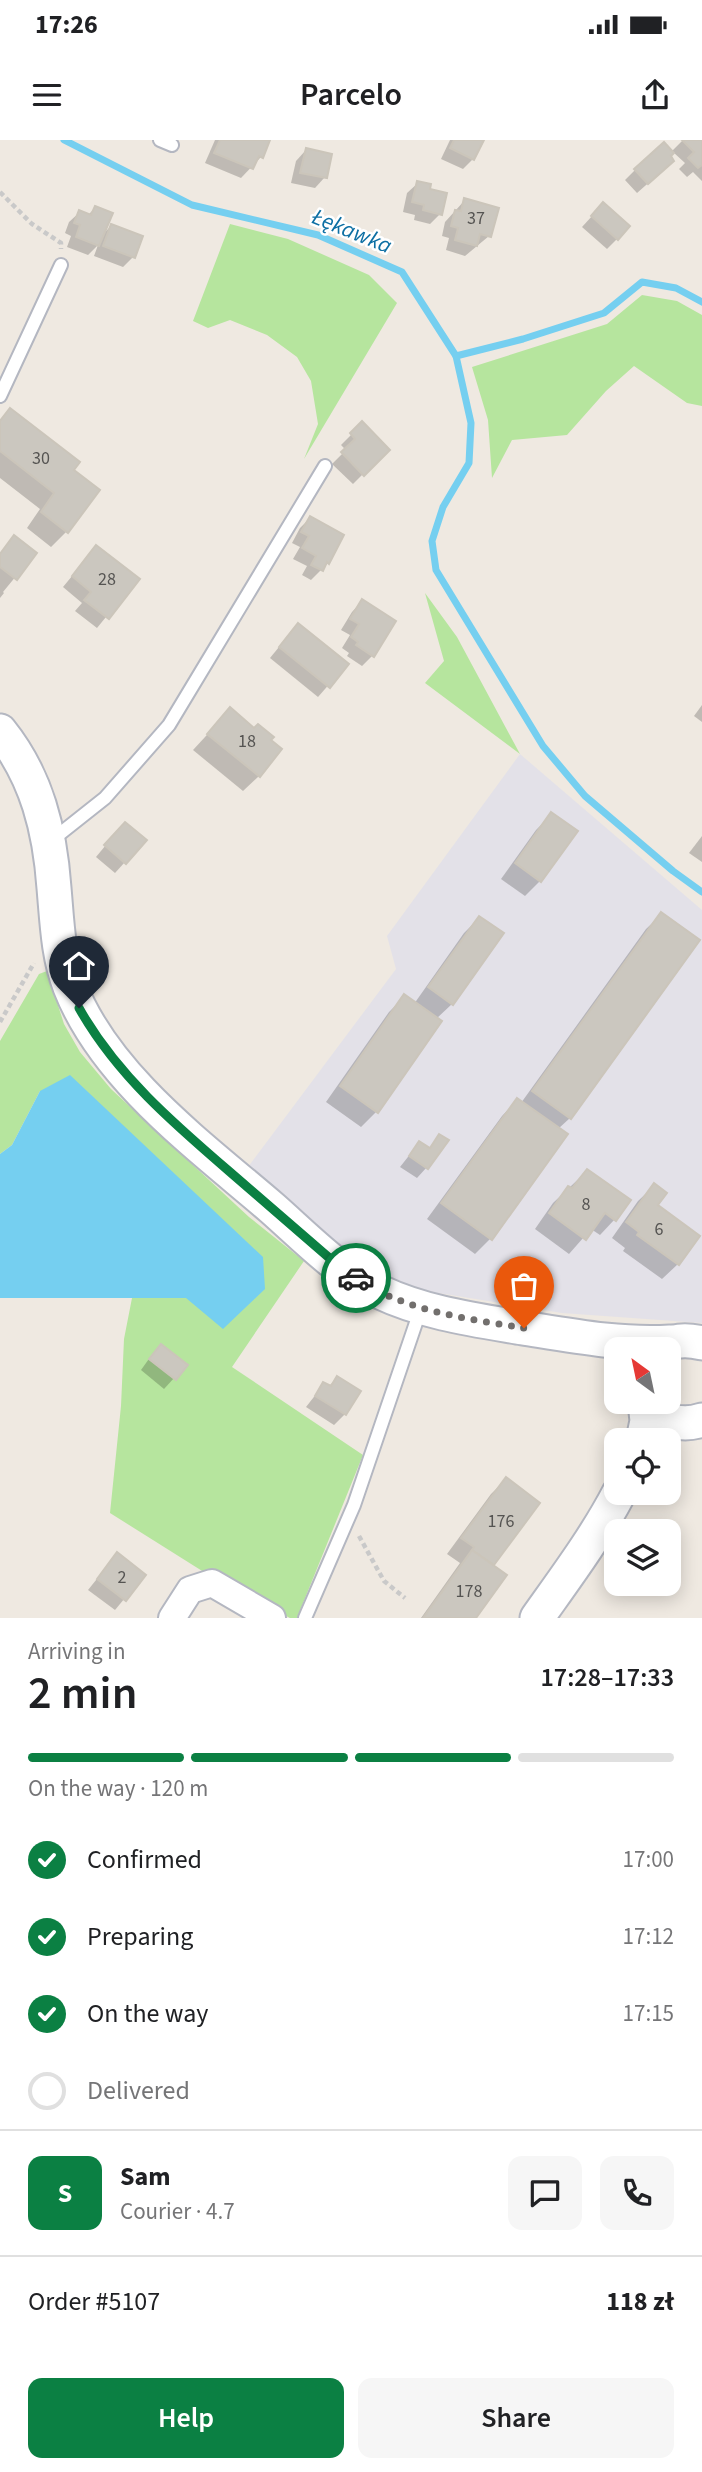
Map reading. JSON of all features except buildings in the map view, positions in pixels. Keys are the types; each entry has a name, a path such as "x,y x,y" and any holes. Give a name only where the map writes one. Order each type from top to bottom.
{"street":[{"path":"0,731 33,785 49,843 60,948 69,984 91,1030 123,1072 144,1094 345,1271 380,1293 421,1307 491,1323 604,1341"},
{"path":"555,1333 604,1360"},
{"path":"659,1414 683,1428"},
{"path":"606,1519 617,1505"},
{"path":"537,1618 604,1522"},
{"path":"172,1618 190,1590 212,1583 272,1618"}],"lane":[{"path":"0,396 61,265"},
{"path":"49,843 105,798 169,725 325,466"},
{"path":"305,1618 354,1504 421,1307"}],"path":[{"path":"0,192 32,224 61,243 61,265"},
{"path":"0,1022 34,963 60,948"},
{"path":"354,1504 357,1533 363,1547 384,1581 405,1598"}],"shaded area":[{"path":"520,754 702,910 702,1323 562,1313 432,1292 370,1272 320,1232 248,1167 396,969 387,936"}],"green space":[{"path":"230,224 288,239 369,275 397,303 304,459 318,424 311,381 297,357 267,335 230,320 208,328 193,321"},
{"path":"642,295 677,301 702,315 702,406 687,403 634,366 606,391 567,435 512,440 492,478 488,420 472,367 607,324"},
{"path":"425,593 457,637 520,754 425,683 444,661"},
{"path":"47,971 64,1024 80,1052 111,1089 249,1217 304,1261 232,1367 363,1455 297,1618 290,1618 207,1574 110,1513 121,1406 124,1339 132,1298 186,1298 40,1091 12,1145 0,1154 0,1041 39,974"}],"water":[{"path":"70,1075 263,1257 265,1289 223,1329 186,1298 0,1298 0,1154 12,1145 40,1091"}],"waterway":[{"name":"Łękawka","path":"64,140 192,205 318,235 402,272 456,356 523,339 604,313 642,282 676,288 702,302"},
{"path":"456,356 471,423 469,463 443,507 432,541 436,570 543,746 585,796 673,871 702,892"}],"way so far":[{"path":"356,1278 380,1293 421,1307 524,1328"}],"route":[{"path":"79,1008 106,1051 144,1094 209,1154 356,1278"}]}
